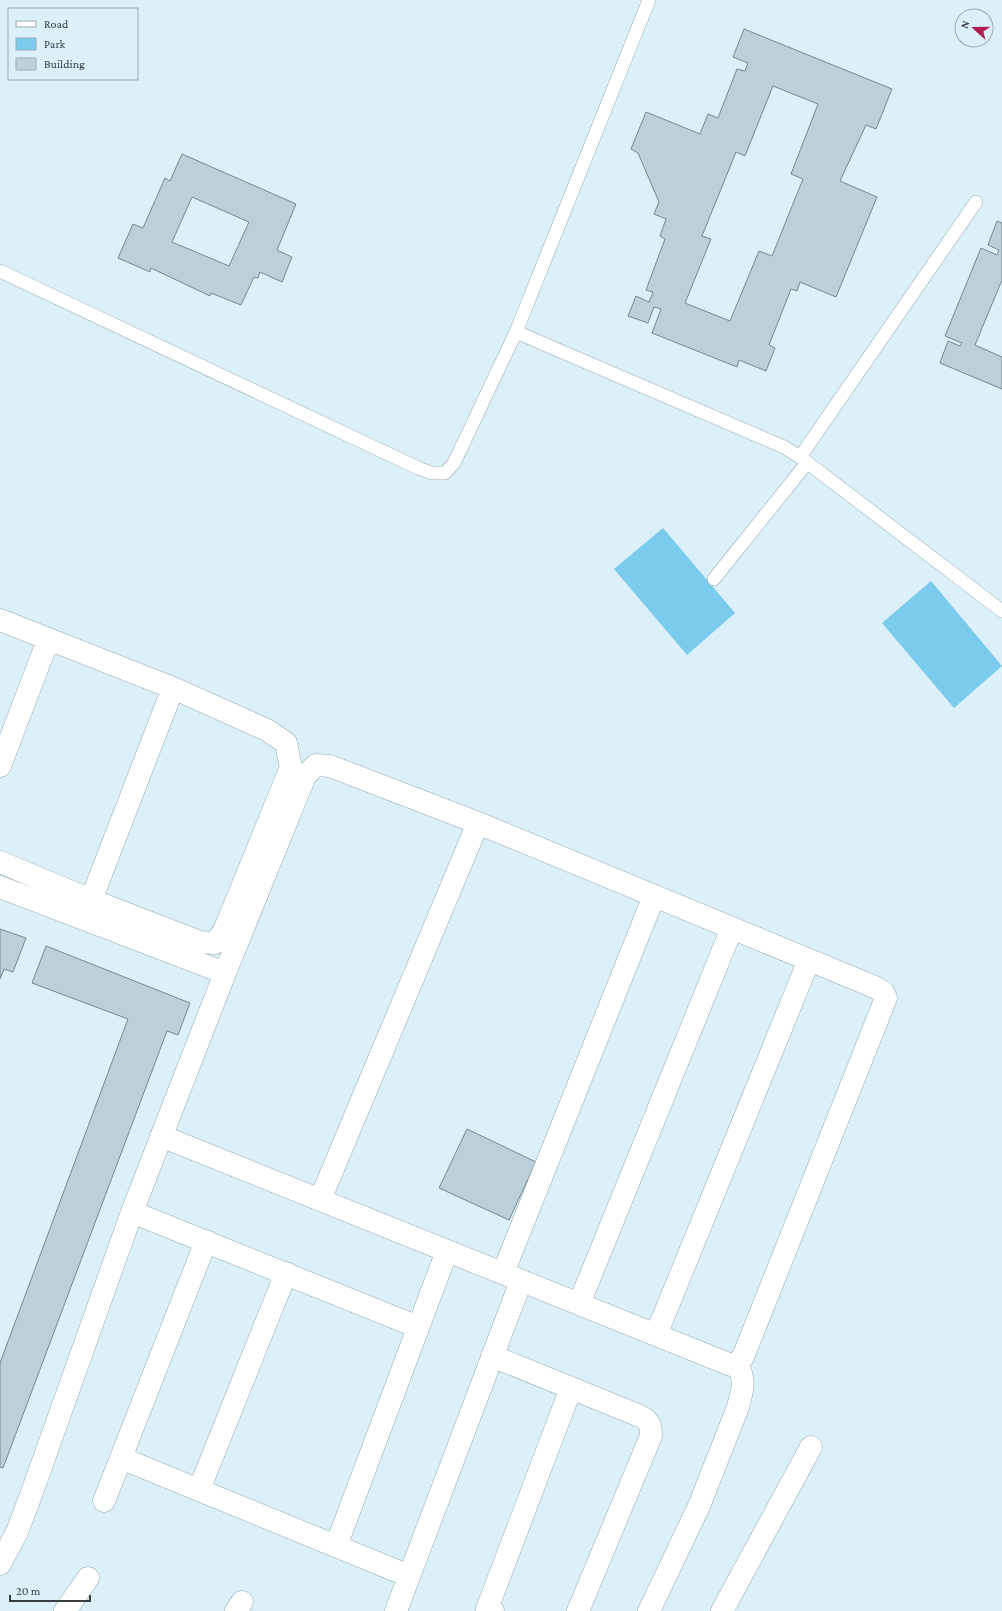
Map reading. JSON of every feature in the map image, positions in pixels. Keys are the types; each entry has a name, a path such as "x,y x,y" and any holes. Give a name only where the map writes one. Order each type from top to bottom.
{"street":[{"path":"0,620 173,688 278,736 286,743 291,767 224,931 215,943 200,942 91,900 0,862"},
{"path":"0,766 48,640"},
{"path":"91,900 173,688"},
{"path":"0,1564 17,1532 132,1212 161,1136 225,973 305,776 316,765 330,766 478,823 877,988 883,992 886,998 746,1350 743,1357 737,1363 731,1365 161,1136"},
{"path":"320,1200 478,823"},
{"path":"0,887 225,973"},
{"path":"396,1611 492,1356 512,1277 654,896"},
{"path":"579,1304 732,928"},
{"path":"656,1335 809,960"},
{"path":"132,1212 418,1327"},
{"path":"104,1501 206,1241"},
{"path":"336,1546 446,1251"},
{"path":"199,1490 286,1274"},
{"path":"492,1356 640,1416 648,1420 651,1427 651,1436 578,1611"},
{"path":"649,1611 699,1506 738,1407 743,1378 737,1363"},
{"path":"493,1611 487,1608 571,1388"},
{"path":"722,1611 811,1447"},
{"path":"120,1458 409,1576"},
{"path":"65,1611 88,1578"}],"lane":[{"path":"0,271 418,468 432,473 445,473 454,463 516,332 650,0"},
{"path":"714,579 804,460 976,202"},
{"path":"516,332 784,446 1002,611"}],"green space":[{"path":"663,528 735,613 687,655 614,569"},
{"path":"931,581 1002,666 954,708 882,623"}],"building":[{"path":"744,29 892,89 876,129 866,125 840,181 877,197 836,297 800,282 797,291 791,289 769,345 775,348 766,371 739,360 737,367 652,333 661,309 654,307 648,323 628,316 636,296 649,302 653,292 646,290 665,239 660,236 666,219 654,214 659,202 638,153 631,149 646,112 700,134 708,114 718,118 737,69 745,71 748,63 733,57","holes":["773,86 818,104 791,174 803,179 772,256 759,251 730,321 685,303 711,239 702,236 736,152 745,156"]},
{"path":"182,154 296,204 277,250 292,257 282,282 260,272 258,278 254,277 241,305 211,293 210,296 151,268 150,272 118,258 133,224 143,228 165,178 170,181","holes":["192,197 249,222 229,266 172,242"]},
{"path":"997,221 1002,223 1002,280 975,345 1002,357 1002,389 940,363 948,341 960,346 962,343 945,336 981,248 997,255 999,250 988,245"},
{"path":"0,929 26,938 13,972 4,969 0,979"},
{"path":"46,946 190,1003 178,1035 167,1031 3,1468 0,1467 0,1363 128,1019 32,983"},
{"path":"467,1129 536,1162 509,1220 439,1188"}]}
